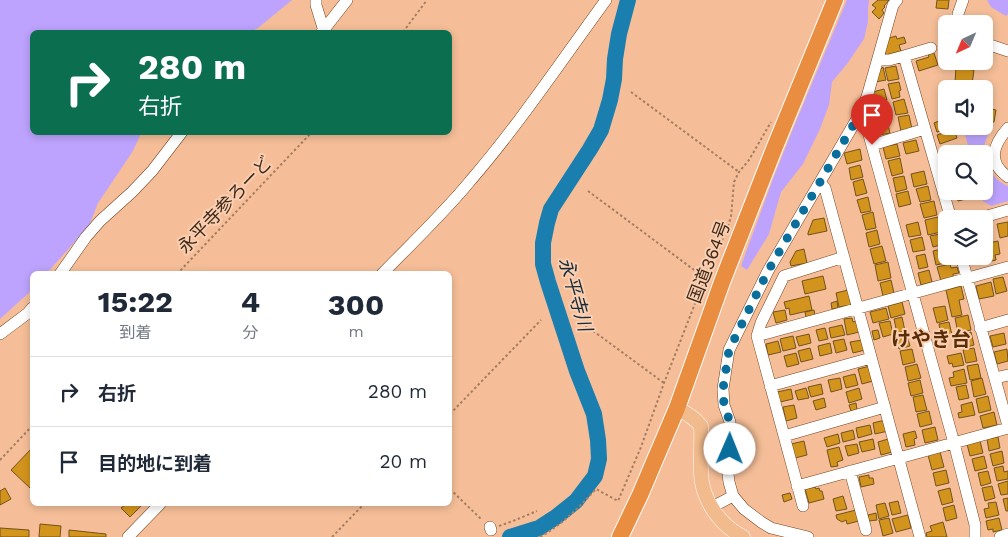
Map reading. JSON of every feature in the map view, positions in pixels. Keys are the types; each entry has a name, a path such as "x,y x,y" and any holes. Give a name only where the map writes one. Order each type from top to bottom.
{"highway":[{"name":"国道364号","path":"620,537 677,408 722,282 835,0"}],"main road":[{"path":"677,408 697,420 701,426 701,475 704,491 712,507 728,527 743,537"}],"street":[{"path":"316,0 322,30"},
{"path":"324,30 347,0"},
{"path":"385,271 451,203 490,158 606,0"},
{"path":"808,537 772,528 761,522 744,509 733,496 727,466 731,436 730,422 724,405 723,389 729,350 768,271 858,117 878,60 893,5 897,0"},
{"path":"958,15 963,0"},
{"path":"993,46 1008,51"},
{"path":"878,60 889,60 930,48"},
{"path":"904,56 948,210"},
{"path":"858,117 866,124 913,292 975,525 975,537"},
{"path":"1008,128 1000,137 994,149 997,166 1008,177"},
{"path":"872,145 925,129"},
{"path":"62,271 86,237 100,221 152,172 180,135"},
{"path":"820,182 825,188 920,537"},
{"path":"993,214 1008,210"},
{"path":"803,506 757,336 761,323 784,276 844,258"},
{"path":"797,486 1008,427 963,265"},
{"path":"757,336 1008,266"},
{"path":"0,334 30,310"},
{"path":"980,328 1008,320"},
{"path":"770,386 871,358"},
{"path":"995,378 1008,375"},
{"path":"784,436 885,407"},
{"path":"850,471 866,530"},
{"path":"712,507 733,496"},
{"path":"128,537 158,506"},
{"path":"1000,537 1008,534"}],"path":[{"path":"404,30 427,0"},
{"path":"631,92 739,172"},
{"path":"540,537 573,513 596,489 618,501 641,447 705,278 727,229 731,217 734,182 771,122"},
{"name":"永平寺参ろーど","path":"181,271 309,135"},
{"path":"588,191 705,278"},
{"path":"452,412 541,320"},
{"path":"581,322 664,383"},
{"path":"0,460 30,428"},
{"path":"452,491 490,528 513,522 537,511"},
{"path":"332,537 362,506"}],"shaded area":[{"path":"0,0 292,0 254,30 30,30 30,135 140,135 133,151 98,203 89,226 49,271 30,271 30,292 0,319"},
{"path":"847,0 869,0 868,22 864,39 832,82 829,105 820,129 803,164 781,192 769,234 747,270 741,266 773,179"},
{"path":"987,0 1008,0 1008,14 1006,16 991,7"},
{"path":"965,135 988,135 985,145 968,145"},
{"path":"993,174 1008,186 1008,201 991,206 983,201 993,200"}],"building":[{"path":"878,0 889,0 882,10 884,13 879,19 872,12 876,8 872,5"},
{"path":"937,0 949,0 948,9 936,8"},
{"path":"896,36 897,39 904,37 906,43 899,45 901,51 886,55 885,51 889,38"},
{"path":"934,53 938,65 919,71 916,61 929,57 928,54"},
{"path":"896,66 899,79 888,81 885,68"},
{"path":"883,67 886,80 875,82 879,71"},
{"path":"956,70 974,70 973,80 955,80"},
{"path":"899,82 900,97 892,99 888,84"},
{"path":"884,89 887,100 875,103 873,92"},
{"path":"904,99 908,113 896,115 893,102"},
{"path":"884,103 891,115 882,117 881,114 879,115 877,105"},
{"path":"993,109 996,110 993,122"},
{"path":"909,115 912,129 901,131 898,117"},
{"path":"887,120 890,133 879,135 876,123"},
{"path":"938,121 938,132 937,132 934,123"},
{"path":"937,135 956,135 957,138 940,144"},
{"path":"916,140 919,151 906,154 903,143"},
{"path":"897,144 900,156 886,159 883,147"},
{"path":"860,149 862,160 847,164 844,153"},
{"path":"900,158 903,173 892,176 888,161"},
{"path":"860,165 863,177 851,180 849,168"},
{"path":"924,171 927,184 914,187 911,174"},
{"path":"904,176 907,189 896,192 893,178"},
{"path":"863,179 867,193 856,196 853,182"},
{"path":"928,186 931,200 920,202 916,189"},
{"path":"908,191 911,204 899,207 896,194"},
{"path":"868,197 871,211 861,213 857,200"},
{"path":"934,201 937,215 924,218 920,204"},
{"path":"873,212 876,228 866,230 862,215"},
{"path":"938,217 938,233 928,235 925,220"},
{"path":"824,218 827,231 808,235 813,220"},
{"path":"918,222 921,235 909,237 906,225"},
{"path":"1008,222 1008,236 1000,238 997,224"},
{"path":"877,230 880,244 869,247 866,233"},
{"path":"938,234 938,246 933,247 930,236"},
{"path":"922,237 925,250 913,252 910,240"},
{"path":"998,241 1000,254 995,255 996,260 993,261 993,242"},
{"path":"882,246 886,261 874,264 870,249"},
{"path":"804,249 807,263 791,266 790,262 796,251"},
{"path":"938,250 938,265 936,265 933,251"},
{"path":"925,254 928,267 919,269 916,256"},
{"path":"888,262 891,278 878,281 875,265"},
{"path":"950,265 951,268 957,267 959,273 953,274 953,278 941,281 937,267"},
{"path":"929,270 932,282 921,285 918,273"},
{"path":"823,276 826,289 805,294 802,281"},
{"path":"1003,277 1007,291 996,294 993,279"},
{"path":"891,280 894,293 883,296 880,283"},
{"path":"991,282 994,296 979,299 976,286"},
{"path":"961,286 964,299 959,300 962,315 952,317 946,290"},
{"path":"848,290 851,305 839,307 836,293"},
{"path":"809,296 812,310 790,315 789,308 786,309 784,302"},
{"path":"837,301 838,308 832,309 831,303"},
{"path":"902,302 905,314 891,318 888,306"},
{"path":"945,306 948,320 937,323 933,308"},
{"path":"886,308 889,319 873,323 870,312"},
{"path":"785,310 787,320 776,323 773,312"},
{"path":"814,310 815,315 806,317 805,312"},
{"path":"968,315 971,330 958,333 955,318"},
{"path":"902,317 905,331 897,333 894,319"},
{"path":"852,318 853,322 857,321 859,332 847,335 844,319"},
{"path":"890,321 893,334 883,337 879,323"},
{"path":"949,322 952,335 941,337 939,324"},
{"path":"842,325 845,335 831,338 829,328"},
{"path":"825,328 828,339 819,341 816,330"},
{"path":"878,330 880,338 874,340 872,331"},
{"path":"906,332 910,346 899,349 896,335"},
{"path":"971,332 974,345 963,348 960,335"},
{"path":"1004,333 1006,344 993,347 990,336"},
{"path":"809,334 811,343 799,346 796,337"},
{"path":"793,336 796,348 783,351 780,339"},
{"path":"844,339 847,350 836,353 833,341"},
{"path":"862,340 865,350 853,353 850,342"},
{"path":"778,341 781,352 768,355 766,344"},
{"path":"830,343 832,353 820,356 818,346"},
{"path":"810,348 813,359 801,362 798,351"},
{"path":"974,348 977,361 966,363 963,350"},
{"path":"912,349 915,362 903,365 900,351"},
{"path":"1007,349 1008,361 997,364 994,352"},
{"path":"796,353 799,364 787,367 784,356"},
{"path":"961,353 964,365 953,367 952,363 949,364 947,356"},
{"path":"917,364 921,378 908,381 905,367"},
{"path":"978,364 981,378 970,380 967,366"},
{"path":"870,366 873,381 862,384 858,369"},
{"path":"964,369 967,383 951,386 949,378 954,377 953,372"},
{"path":"855,374 858,385 846,388 843,377"},
{"path":"840,378 842,389 831,392 828,380"},
{"path":"982,378 986,394 974,397 971,381"},
{"path":"920,380 923,393 911,396 908,383"},
{"path":"821,384 823,394 811,397 808,387"},
{"path":"966,385 969,398 959,400 956,387"},
{"path":"806,388 809,398 798,400 795,391"},
{"path":"859,388 862,399 849,403 846,392"},
{"path":"791,389 793,399 780,402 777,392"},
{"path":"923,395 927,410 916,412 913,397"},
{"path":"988,396 991,410 979,413 976,399"},
{"path":"824,398 826,407 816,410 813,401"},
{"path":"972,402 975,415 959,418 958,413 962,412 961,405"},
{"path":"856,403 857,410 851,411 849,405"},
{"path":"794,405 797,418 786,421 783,407"},
{"path":"929,411 932,424 920,427 917,414"},
{"path":"994,412 997,425 983,428 980,416"},
{"path":"885,420 888,431 875,434 873,423"},
{"path":"870,425 872,434 858,438 856,428"},
{"path":"935,427 938,440 925,443 922,430"},
{"path":"853,430 855,439 843,442 841,433"},
{"path":"915,431 917,438 914,439 915,445 906,447 903,434"},
{"path":"838,434 840,443 827,447 824,438"},
{"path":"998,437 1000,448 989,451 987,439"},
{"path":"873,439 875,449 862,452 859,442"},
{"path":"888,439 892,452 881,455 878,442"},
{"path":"804,441 807,455 795,458 791,444"},
{"path":"980,441 983,453 970,456 967,444"},
{"path":"857,444 859,453 848,456 845,446"},
{"path":"839,447 843,460 837,462 838,466 831,467 827,450"},
{"path":"30,450 30,488 11,470"},
{"path":"1002,451 1004,463 993,466 990,454"},
{"path":"940,452 944,467 932,470 928,455"},
{"path":"984,456 987,468 975,471 972,459"},
{"path":"1003,466 1004,472 1008,471 1008,479 997,481 994,468"},
{"path":"946,470 949,483 936,486 933,473"},
{"path":"988,471 991,483 981,486 978,473"},
{"path":"869,475 869,478 873,478 874,484 861,487 859,477"},
{"path":"1008,481 1008,494 1001,495 998,484"},
{"path":"992,486 995,498 985,501 982,488"},
{"path":"815,487 822,491 824,499 809,503 805,489"},
{"path":"5,488 11,499 0,505 0,491"},
{"path":"950,488 953,502 942,505 938,491"},
{"path":"790,493 792,499 784,502 782,495"},
{"path":"843,496 847,509 836,511 833,499"},
{"path":"1008,498 1008,511 1006,511 1003,499"},
{"path":"898,501 901,513 892,515 889,503"},
{"path":"996,502 999,515 986,518 984,509 989,508 988,503"},
{"path":"885,503 889,516 879,519 876,505"},
{"path":"954,505 957,518 946,521 943,508"},
{"path":"124,506 141,506 130,517 121,508"},
{"path":"856,510 859,521 847,524 846,520 842,522 837,519 836,515"},
{"path":"876,513 877,520 869,521 868,515"},
{"path":"908,515 911,528 896,532 892,519"},
{"path":"889,518 893,533 883,536 879,520"},
{"path":"999,518 1002,530 993,532 993,529 988,530 986,521"},
{"path":"943,522 947,537 927,537 926,533 932,531 930,526"},
{"path":"40,524 61,526 60,537 39,537"},
{"path":"0,528 29,530 29,537 0,537"},
{"path":"69,530 106,534 106,537 69,537"}],"waterway":[{"name":"永平寺川","path":"510,537 539,528 576,501 595,476 599,459 594,414 577,371 548,282 543,264 543,243 551,209 601,130 610,100 619,34 628,0"}],"district":[{"name":"けやき台","path":"931,339"}],"route":[{"path":"730,449 730,422 724,405 723,389 729,350 768,271 858,117 866,124 872,145"}]}
